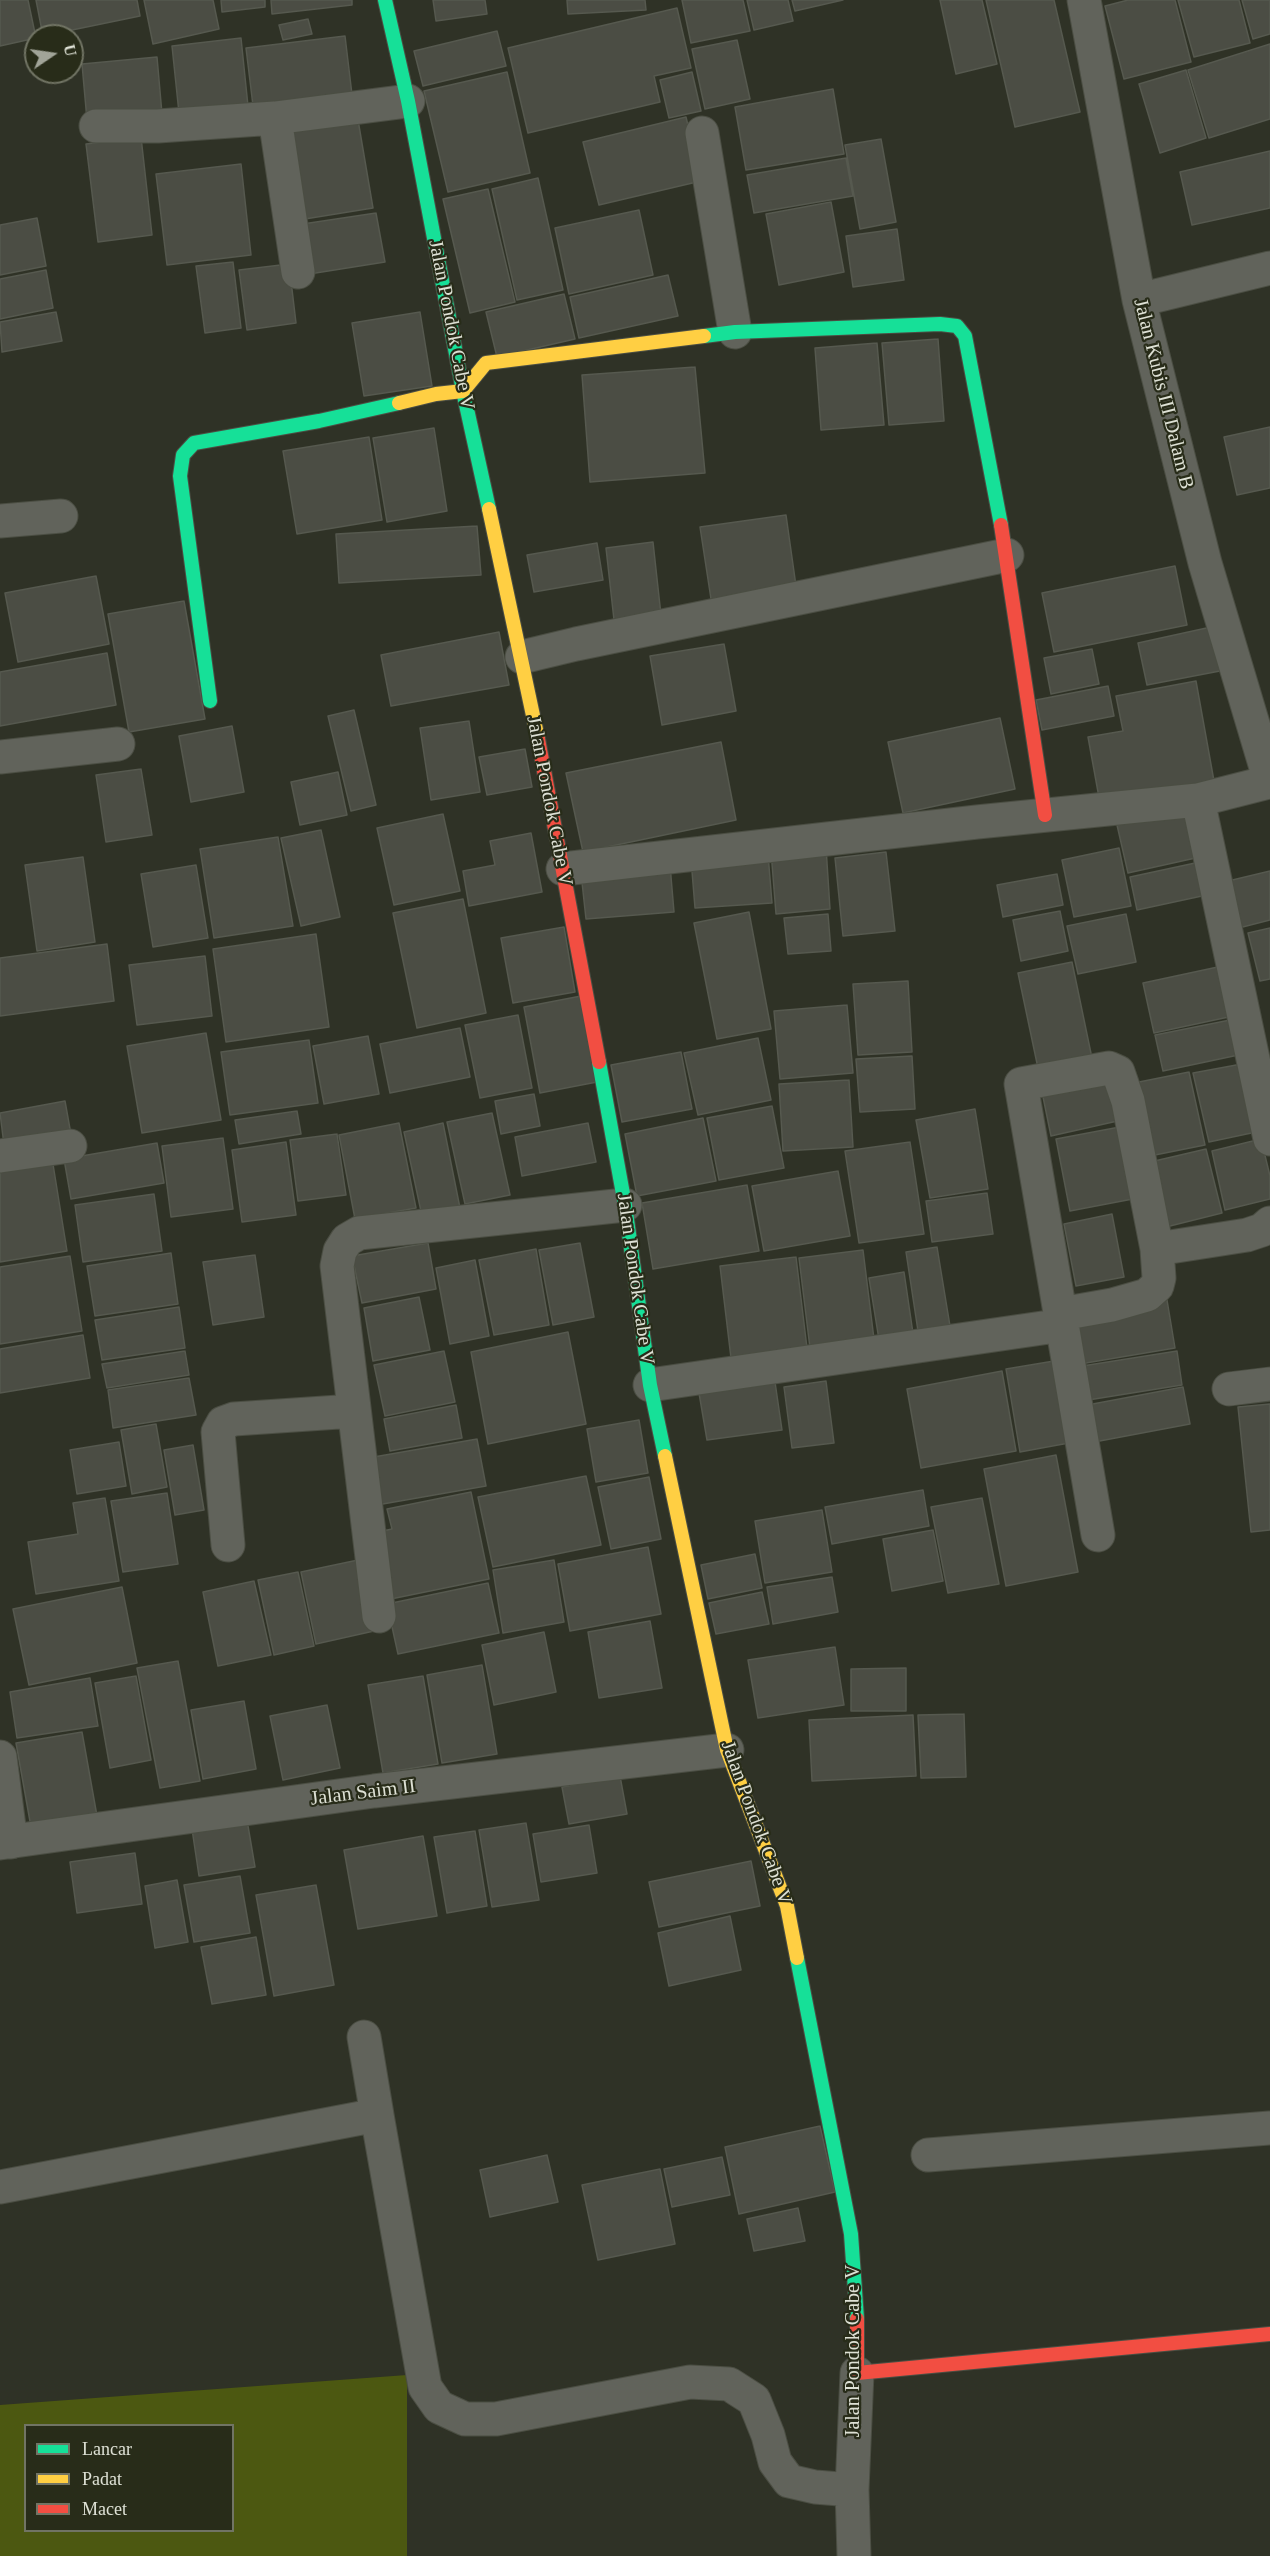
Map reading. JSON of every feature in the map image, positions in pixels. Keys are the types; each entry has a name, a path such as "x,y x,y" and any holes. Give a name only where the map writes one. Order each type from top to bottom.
{"street":[{"name":"Jalan Pondok Cabe V","path":"385,0 408,100 464,391 522,657 563,869 625,1204 650,1384 728,1750 787,1906 851,2234 857,2298 857,2373 852,2490 854,2556"},
{"name":"Jalan Kubis III Dalam B","path":"1084,0 1139,300 1205,563 1270,782"},
{"path":"96,126 158,126 275,118 408,100"},
{"path":"275,118 298,272"},
{"path":"702,133 735,332"},
{"path":"1139,300 1270,268"},
{"path":"210,701 180,476 183,454 194,443 320,421 436,394 464,391 486,363 735,332 940,324 957,326 965,336 1006,555 1045,815"},
{"path":"0,521 61,516"},
{"path":"522,657 1006,555"},
{"path":"0,757 118,744"},
{"path":"563,869 1198,800 1270,782"},
{"path":"1198,800 1270,1139"},
{"path":"650,1384 1062,1319 1147,1295 1157,1286 1159,1278 1157,1249 1128,1101 1118,1072 1109,1068 1021,1084 1062,1319 1098,1535"},
{"path":"0,1155 70,1146"},
{"path":"379,1616 337,1266 340,1251 347,1240 359,1233 625,1204"},
{"path":"1157,1249 1247,1235 1262,1230 1270,1223"},
{"path":"1228,1389 1270,1384"},
{"path":"228,1545 218,1432 223,1423 234,1419 354,1411"},
{"name":"Jalan Saim II","path":"6,1843 374,1791 728,1750"},
{"path":"0,1757 6,1843"},
{"path":"364,2037 425,2387 439,2407 465,2419 496,2420 690,2382 729,2384 754,2400 768,2435 775,2462 789,2481 815,2487 852,2490"},
{"path":"0,2187 377,2115"},
{"path":"928,2155 1270,2128"},
{"path":"857,2373 1270,2334"}],"green space":[{"path":"407,2375 407,2556 0,2556 0,2405"}],"building":[{"path":"0,0 28,0 33,24 24,24 24,41 0,46"},
{"path":"36,0 137,0 140,16 84,28 84,24 41,24"},
{"path":"144,0 213,0 219,29 153,44"},
{"path":"221,0 265,0 265,7 222,12"},
{"path":"271,0 352,0 352,5 272,14"},
{"path":"433,0 485,0 487,14 436,21"},
{"path":"567,0 645,0 646,10 568,14"},
{"path":"682,0 743,0 750,31 691,43"},
{"path":"747,0 788,0 793,21 754,30"},
{"path":"792,0 843,0 795,11"},
{"path":"940,0 982,0 997,64 956,74"},
{"path":"986,0 1054,0 1080,112 1015,127"},
{"path":"1128,0 1175,0 1191,62 1124,79 1105,6"},
{"path":"1178,0 1239,0 1250,43 1194,57"},
{"path":"1242,0 1270,0 1270,34 1253,39"},
{"path":"677,8 691,68 654,76 660,102 528,133 508,48"},
{"path":"308,19 312,34 283,40 279,25"},
{"path":"497,31 506,66 423,86 414,51"},
{"path":"345,36 353,103 254,114 246,48"},
{"path":"241,38 248,106 179,113 172,46"},
{"path":"737,40 750,99 705,109 692,49"},
{"path":"1270,44 1270,119 1209,138 1188,70"},
{"path":"157,57 162,114 87,120 84,64"},
{"path":"1186,70 1206,138 1160,153 1139,84"},
{"path":"507,72 530,173 448,192 424,91"},
{"path":"692,72 701,111 669,118 660,80"},
{"path":"833,89 844,154 746,170 735,107"},
{"path":"357,114 373,208 305,219 290,125"},
{"path":"686,117 701,181 599,205 583,142"},
{"path":"141,137 152,235 98,242 86,144"},
{"path":"881,139 896,222 860,229 845,145"},
{"path":"1270,151 1270,208 1192,225 1180,172"},
{"path":"846,158 853,196 754,213 747,175"},
{"path":"241,164 251,255 167,265 156,174"},
{"path":"538,178 563,290 517,300 492,189"},
{"path":"488,189 515,302 470,313 443,199"},
{"path":"831,202 844,272 779,285 766,214"},
{"path":"639,210 653,275 569,294 555,228"},
{"path":"376,213 385,262 303,275 296,225"},
{"path":"37,218 46,266 0,275 0,225"},
{"path":"897,229 904,280 853,287 846,236"},
{"path":"233,262 241,328 205,333 196,266"},
{"path":"289,264 296,323 247,330 239,270"},
{"path":"46,270 53,308 0,319 0,279"},
{"path":"668,275 678,316 579,338 570,297"},
{"path":"564,294 575,339 497,357 486,312"},
{"path":"56,312 62,341 2,352 0,322"},
{"path":"420,312 432,386 364,396 352,323"},
{"path":"938,339 944,421 889,425 882,343"},
{"path":"877,343 884,425 821,430 815,348"},
{"path":"695,367 705,473 590,482 582,375"},
{"path":"1270,427 1270,488 1237,495 1224,437"},
{"path":"434,428 447,511 387,522 373,438"},
{"path":"369,437 382,520 297,534 283,451"},
{"path":"786,515 796,586 711,599 700,527"},
{"path":"477,526 481,575 339,583 336,534"},
{"path":"653,542 661,615 614,620 606,548"},
{"path":"597,543 603,580 534,592 527,555"},
{"path":"1175,566 1187,625 1054,652 1042,593"},
{"path":"96,576 109,644 18,662 5,593"},
{"path":"184,601 205,719 129,732 108,614"},
{"path":"1211,627 1220,671 1147,685 1138,643"},
{"path":"499,632 509,685 391,706 381,655"},
{"path":"724,644 736,711 662,725 650,656"},
{"path":"1092,649 1099,684 1051,694 1044,658"},
{"path":"107,653 116,705 0,726 0,672"},
{"path":"1196,681 1214,781 1100,803 1088,737 1123,731 1116,696"},
{"path":"1108,686 1114,716 1042,730 1036,700"},
{"path":"354,710 376,805 351,811 328,716"},
{"path":"1000,718 1015,789 903,813 888,742"},
{"path":"469,721 480,792 431,800 420,728"},
{"path":"232,726 244,792 191,802 179,736"},
{"path":"721,742 736,820 583,852 566,773"},
{"path":"525,749 532,787 487,795 479,757"},
{"path":"141,769 152,835 106,842 96,775"},
{"path":"338,772 347,815 300,825 291,782"},
{"path":"1198,807 1209,855 1128,873 1117,825"},
{"path":"443,814 460,891 394,905 377,828"},
{"path":"321,830 340,917 301,926 281,838"},
{"path":"531,833 542,892 469,906 463,871 495,865 490,841"},
{"path":"278,837 293,926 214,938 200,849"},
{"path":"826,847 830,909 776,914 771,851"},
{"path":"1119,848 1131,906 1074,917 1062,860"},
{"path":"886,852 895,931 843,936 835,858"},
{"path":"768,854 772,903 695,908 691,859"},
{"path":"83,857 95,942 37,951 25,865"},
{"path":"1195,863 1202,896 1137,910 1130,877"},
{"path":"196,865 208,938 153,947 141,874"},
{"path":"670,865 674,912 586,919 581,873"},
{"path":"1270,871 1270,920 1235,929 1224,882"},
{"path":"1057,874 1063,905 1003,917 997,885"},
{"path":"463,899 486,1013 417,1028 393,913"},
{"path":"1060,911 1068,951 1021,961 1013,920"},
{"path":"749,912 771,1029 717,1039 694,923"},
{"path":"828,914 831,951 788,954 784,918"},
{"path":"1126,914 1136,962 1078,974 1067,926"},
{"path":"564,927 575,992 513,1003 501,938"},
{"path":"1270,928 1270,979 1260,981 1248,933"},
{"path":"316,934 329,1027 226,1042 213,949"},
{"path":"107,944 114,1001 0,1016 0,958"},
{"path":"205,956 212,1016 137,1025 129,965"},
{"path":"1072,962 1093,1063 1039,1073 1018,973"},
{"path":"1227,965 1238,1015 1154,1033 1143,983"},
{"path":"908,981 912,1052 858,1055 853,984"},
{"path":"581,996 597,1082 540,1093 524,1007"},
{"path":"847,1005 853,1073 780,1079 774,1011"},
{"path":"518,1015 532,1088 480,1098 465,1025"},
{"path":"1240,1018 1248,1053 1163,1071 1155,1035"},
{"path":"460,1028 470,1077 390,1093 380,1044"},
{"path":"206,1033 221,1120 142,1133 127,1046"},
{"path":"368,1036 379,1094 324,1104 313,1046"},
{"path":"758,1038 771,1100 698,1115 684,1053"},
{"path":"309,1040 318,1103 230,1115 221,1052"},
{"path":"681,1052 692,1109 622,1122 611,1065"},
{"path":"912,1056 915,1109 860,1112 856,1059"},
{"path":"1247,1063 1261,1131 1209,1142 1193,1073"},
{"path":"1189,1072 1205,1145 1145,1157 1129,1084"},
{"path":"1112,1076 1122,1120 1051,1136 1042,1092"},
{"path":"849,1080 853,1147 783,1151 779,1084"},
{"path":"534,1094 540,1126 501,1134 495,1101"},
{"path":"65,1101 72,1140 5,1153 0,1113"},
{"path":"772,1106 784,1168 719,1180 707,1118"},
{"path":"975,1109 988,1189 930,1198 916,1120"},
{"path":"297,1111 301,1134 239,1144 235,1120"},
{"path":"492,1113 510,1195 465,1204 447,1122"},
{"path":"703,1118 716,1181 637,1196 625,1134"},
{"path":"399,1123 416,1208 355,1219 339,1135"},
{"path":"443,1123 460,1208 422,1216 404,1132"},
{"path":"588,1123 596,1162 522,1176 515,1137"},
{"path":"1125,1126 1138,1198 1070,1211 1056,1139"},
{"path":"337,1134 346,1195 298,1201 290,1140"},
{"path":"223,1138 233,1209 171,1217 162,1146"},
{"path":"1261,1139 1270,1176 1270,1199 1225,1210 1212,1151"},
{"path":"286,1142 296,1215 242,1222 232,1150"},
{"path":"910,1142 924,1234 859,1243 845,1151"},
{"path":"157,1143 164,1183 71,1199 64,1159"},
{"path":"1206,1149 1222,1213 1162,1228 1146,1163"},
{"path":"52,1158 67,1251 0,1262 0,1166"},
{"path":"838,1171 850,1236 764,1251 752,1186"},
{"path":"747,1185 759,1251 653,1269 642,1203"},
{"path":"987,1193 993,1234 932,1242 926,1201"},
{"path":"154,1194 162,1251 83,1262 75,1205"},
{"path":"1112,1214 1124,1277 1076,1286 1064,1224"},
{"path":"428,1243 436,1289 362,1303 352,1256"},
{"path":"580,1243 594,1317 553,1325 539,1250"},
{"path":"937,1247 950,1326 918,1331 906,1252"},
{"path":"536,1249 549,1325 494,1335 479,1260"},
{"path":"863,1250 874,1339 810,1348 799,1258"},
{"path":"171,1253 178,1304 95,1316 87,1266"},
{"path":"255,1255 264,1317 213,1325 203,1262"},
{"path":"70,1256 82,1331 0,1344 0,1267"},
{"path":"796,1257 807,1348 731,1358 720,1266"},
{"path":"475,1260 489,1336 450,1344 436,1268"},
{"path":"904,1272 914,1340 880,1346 869,1278"},
{"path":"419,1297 430,1350 373,1361 364,1308"},
{"path":"1167,1300 1175,1348 1074,1365 1066,1316"},
{"path":"179,1307 185,1348 102,1360 95,1320"},
{"path":"568,1332 586,1424 488,1444 471,1352"},
{"path":"83,1335 90,1378 0,1393 0,1349"},
{"path":"185,1351 189,1375 107,1388 102,1364"},
{"path":"444,1351 455,1402 385,1416 374,1365"},
{"path":"1177,1351 1182,1385 1082,1401 1076,1367"},
{"path":"1054,1361 1069,1443 1020,1452 1006,1369"},
{"path":"1002,1371 1016,1451 921,1468 907,1389"},
{"path":"189,1378 196,1415 113,1428 108,1390"},
{"path":"826,1381 834,1443 792,1448 784,1387"},
{"path":"775,1382 782,1430 707,1440 699,1393"},
{"path":"1183,1387 1190,1424 1089,1443 1082,1406"},
{"path":"1270,1404 1270,1530 1251,1532 1238,1407"},
{"path":"456,1405 462,1438 390,1451 384,1419"},
{"path":"639,1420 648,1473 596,1482 587,1429"},
{"path":"156,1424 167,1487 132,1494 121,1430"},
{"path":"477,1439 486,1486 377,1505 368,1458"},
{"path":"119,1442 126,1486 77,1494 70,1450"},
{"path":"193,1445 204,1510 175,1515 164,1450"},
{"path":"1056,1455 1078,1572 1006,1586 984,1469"},
{"path":"586,1476 601,1545 493,1567 478,1497"},
{"path":"649,1477 661,1539 611,1549 598,1487"},
{"path":"923,1490 929,1526 832,1544 825,1507"},
{"path":"471,1492 489,1579 386,1600 373,1533 392,1529 387,1509"},
{"path":"167,1493 178,1564 123,1572 111,1501"},
{"path":"105,1498 119,1581 36,1594 28,1542 78,1534 73,1503"},
{"path":"982,1498 999,1584 948,1593 931,1507"},
{"path":"822,1510 832,1572 765,1583 755,1521"},
{"path":"933,1530 943,1581 892,1591 883,1539"},
{"path":"648,1547 661,1614 570,1631 558,1564"},
{"path":"755,1554 762,1588 708,1599 701,1565"},
{"path":"358,1560 374,1631 316,1644 301,1572"},
{"path":"554,1560 564,1622 503,1633 493,1570"},
{"path":"298,1572 314,1646 274,1655 258,1580"},
{"path":"832,1577 838,1612 773,1624 767,1587"},
{"path":"254,1581 271,1655 218,1666 203,1592"},
{"path":"488,1583 499,1633 398,1654 387,1604"},
{"path":"122,1587 137,1663 29,1685 13,1609"},
{"path":"762,1592 769,1624 716,1634 709,1603"},
{"path":"650,1621 662,1688 599,1698 588,1632"},
{"path":"544,1632 556,1692 494,1705 482,1645"},
{"path":"835,1647 844,1705 758,1718 748,1660"},
{"path":"178,1661 200,1781 160,1788 137,1668"},
{"path":"482,1665 497,1754 442,1763 427,1675"},
{"path":"906,1668 906,1711 851,1711 851,1669"},
{"path":"136,1676 151,1760 110,1768 95,1683"},
{"path":"423,1676 438,1764 383,1773 368,1685"},
{"path":"90,1678 98,1726 17,1738 10,1692"},
{"path":"244,1701 256,1769 203,1779 191,1710"},
{"path":"327,1705 340,1768 283,1780 270,1716"},
{"path":"964,1714 966,1777 921,1778 918,1715"},
{"path":"913,1715 916,1776 812,1781 809,1720"},
{"path":"82,1732 97,1816 31,1827 16,1743"},
{"path":"620,1776 627,1814 569,1824 562,1787"},
{"path":"247,1820 255,1867 199,1876 192,1829"},
{"path":"526,1823 539,1900 492,1907 479,1830"},
{"path":"589,1825 597,1873 541,1882 533,1834"},
{"path":"475,1831 487,1906 447,1913 434,1837"},
{"path":"423,1836 437,1916 358,1929 344,1850"},
{"path":"135,1853 142,1904 77,1913 70,1862"},
{"path":"751,1861 760,1906 659,1927 649,1882"},
{"path":"240,1876 250,1933 194,1942 184,1885"},
{"path":"177,1880 188,1942 155,1948 145,1886"},
{"path":"316,1885 334,1985 274,1996 256,1895"},
{"path":"730,1916 741,1970 669,1986 658,1933"},
{"path":"256,1937 266,1995 212,2004 201,1947"},
{"path":"820,2126 835,2192 739,2214 725,2147"},
{"path":"547,2155 558,2202 490,2217 480,2170"},
{"path":"722,2157 730,2195 672,2207 664,2169"},
{"path":"660,2169 675,2244 598,2260 582,2185"},
{"path":"798,2208 805,2241 754,2251 747,2219"}],"traffic: fast":[{"path":"385,0 408,101 463,391 489,509"},
{"path":"704,336 735,332 940,324 957,326 965,336 1001,525"},
{"path":"210,701 180,476 183,455 194,443 319,421 399,403"},
{"path":"599,1062 625,1205 650,1385 665,1456"},
{"path":"797,1958 851,2234 857,2319"}],"traffic: slow":[{"path":"399,403 436,394 463,391 486,363 704,336"},
{"path":"489,509 538,739"},
{"path":"665,1456 727,1750 787,1906 797,1958"}],"traffic: jam":[{"path":"1001,525 1045,815"},
{"path":"538,739 599,1062"},
{"path":"857,2319 857,2373 1270,2334"}]}
